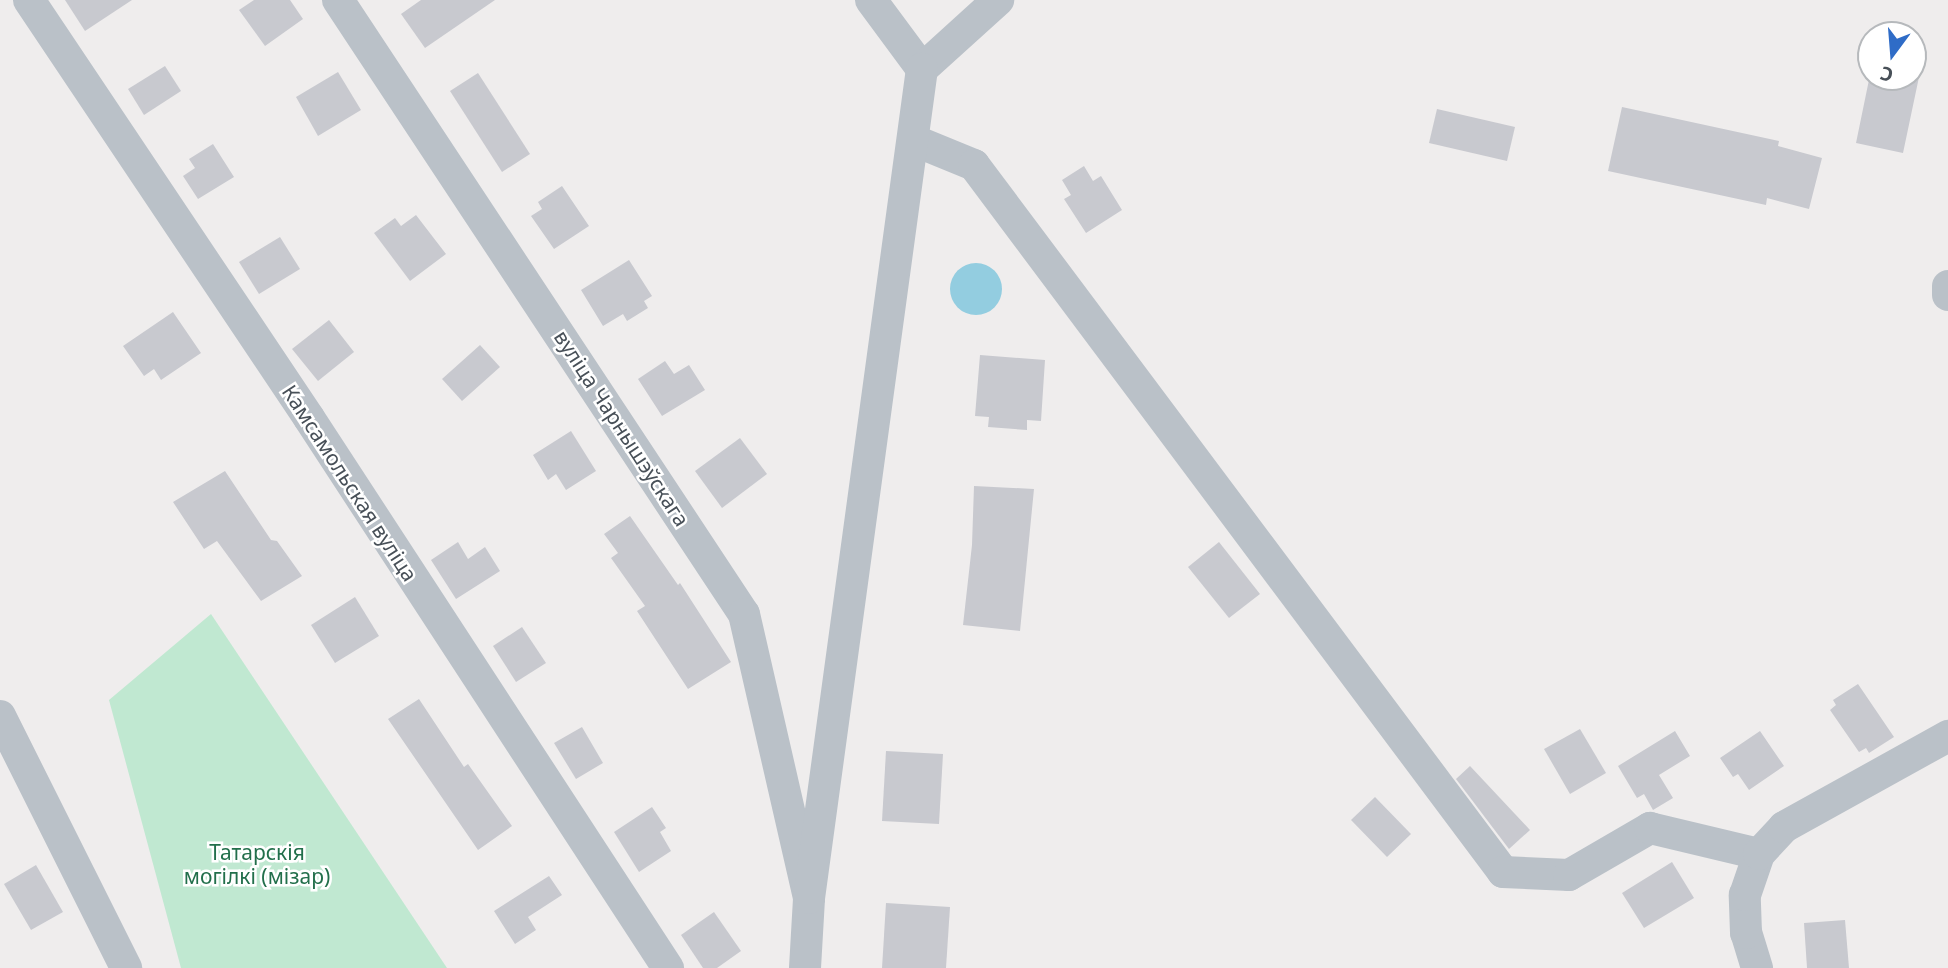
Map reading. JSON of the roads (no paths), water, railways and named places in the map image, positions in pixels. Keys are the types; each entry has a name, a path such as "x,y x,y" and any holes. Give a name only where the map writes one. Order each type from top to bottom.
{"street":[{"name":"Камсамольская вуліца","path":"29,0 309,418 668,968"},
{"name":"вуліца Чарнышэўскага","path":"338,0 744,614 809,898"},
{"path":"871,0 922,69 998,0"},
{"name":"вуліца Чарнышэўскага","path":"805,968 809,898 922,69"},
{"path":"913,140 974,165 1503,873 1569,875 1650,828 1759,854"},
{"path":"1948,286 1948,295"},
{"path":"0,716 126,968"},
{"path":"1757,968 1746,933 1745,895 1759,854 1784,827 1948,736"}],"water":[{"path":"976,263 986,265 994,271 1000,279 1000,299 994,307 986,313 976,315 966,313 958,307 952,299 950,289 952,279 958,271 966,265"}],"park label":[{"name":"Татарскія могілкі (мізар)","path":"257,864"}]}
